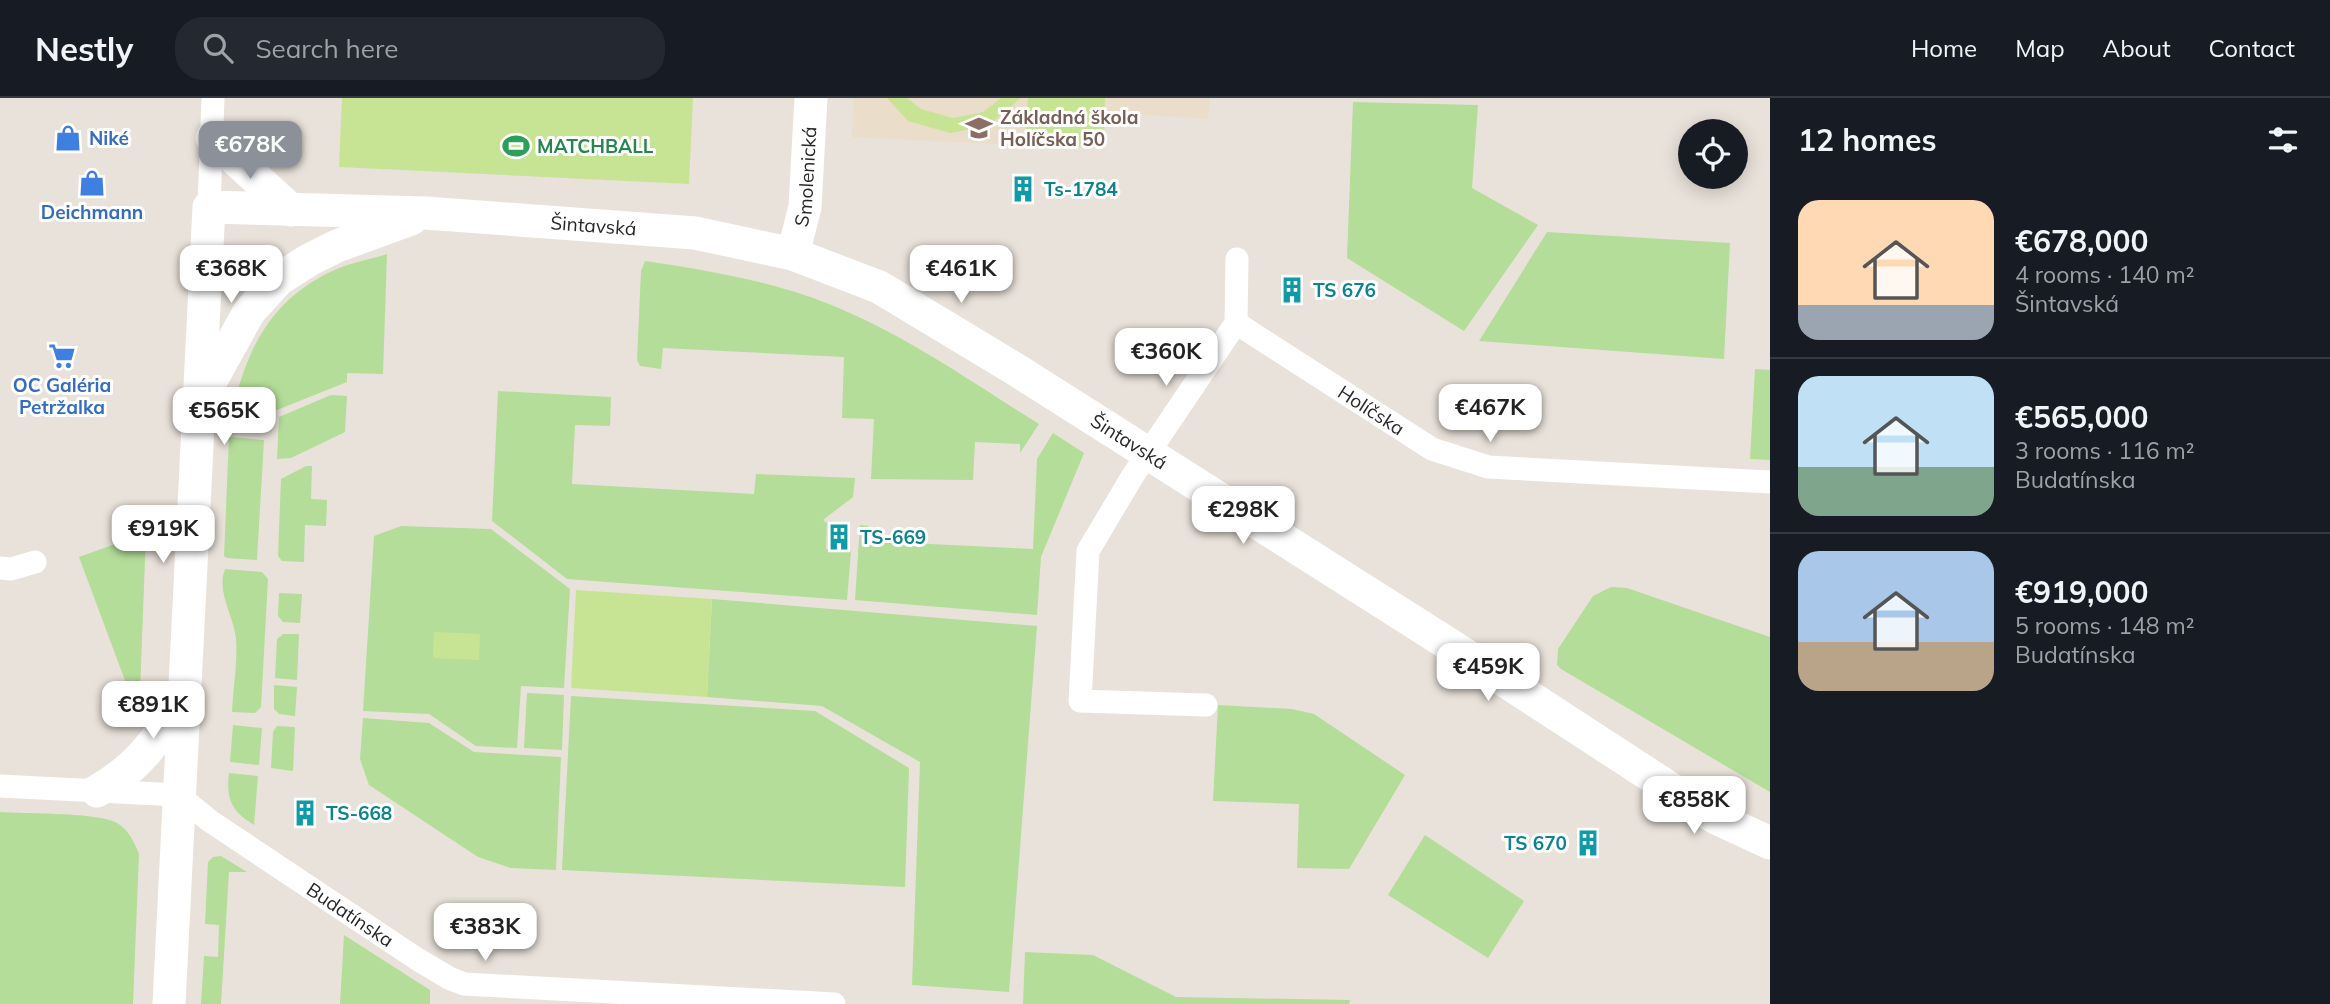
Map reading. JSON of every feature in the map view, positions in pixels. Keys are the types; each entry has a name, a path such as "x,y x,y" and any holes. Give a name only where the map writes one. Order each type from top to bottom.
{"street":[{"path":"169,1004 214,98"},
{"name":"Smolenická","path":"793,254 805,207 811,98"},
{"path":"212,138 291,210"},
{"name":"Šintavská","path":"209,207 426,213 695,233 793,254 879,287 1015,369 1140,465 1461,652 1714,817 1770,843"},
{"name":"Šintavská","path":"199,401 240,325 268,289 291,271 327,250 426,213"},
{"path":"1140,465 1236,323 1237,259"},
{"name":"Holíčska","path":"1236,323 1432,449 1488,467 1770,482"},
{"name":"Šintavská","path":"1140,465 1088,551 1080,701 1206,705"},
{"path":"0,569 11,569 35,562"},
{"path":"97,791 131,769 154,744 183,691"},
{"path":"0,786 178,795"},
{"name":"Budatínska","path":"178,795 210,821 417,959 464,984 834,1004"}],"shaded area":[{"name":"Základná škola Holíčska 50","path":"854,98 1210,98 1208,119 1106,112 1104,149 852,137"}],"green space":[{"name":"MATCHBALL","path":"342,98 693,98 689,184 339,167"},
{"path":"887,98 907,98 921,109 953,118 983,112 1001,98 1021,98 988,126 950,133 908,121"},
{"path":"1028,98 1105,98 1103,148 1024,144"},
{"path":"1353,102 1478,105 1472,188 1538,225 1464,331 1347,258"},
{"path":"1547,232 1730,243 1724,359 1479,341"},
{"path":"387,254 383,374 347,373 347,382 272,412 233,408 246,365 255,346 277,312 292,297 337,269"},
{"path":"645,261 720,273 769,285 841,309 918,348 1039,424 1020,453 1020,444 975,442 973,480 871,479 874,419 842,418 844,357 663,348 661,369 640,366 637,360 641,271"},
{"path":"1755,369 1770,370 1770,460 1750,459"},
{"path":"498,391 611,397 610,426 575,425 572,484 754,494 756,474 855,478 853,497 823,520 827,523 826,549 851,551 847,600 567,579 492,521"},
{"path":"331,395 347,396 345,432 291,458 277,459 279,417"},
{"path":"1053,433 1084,453 1041,557 1037,615 855,600 860,525 868,526 868,541 1033,549 1037,459"},
{"path":"229,437 264,440 257,560 224,556"},
{"path":"306,466 312,466 311,499 327,500 326,526 305,525 304,562 282,561 278,556 281,479"},
{"path":"401,526 491,529 570,589 564,688 521,686 517,748 476,746 429,714 363,711 374,536"},
{"path":"146,533 139,718 79,557"},
{"path":"225,569 262,572 268,579 261,707 255,713 232,712 236,648 235,630 223,586"},
{"path":"1611,587 1627,588 1770,637 1770,792 1557,665 1558,649 1593,596"},
{"path":"576,590 712,599 707,697 571,688"},
{"path":"279,593 302,594 300,623 283,622 278,616"},
{"path":"712,599 1037,626 1009,992 912,985 920,762 822,706 707,697"},
{"path":"434,632 480,634 479,660 433,658"},
{"path":"283,634 299,634 297,680 275,678 277,639"},
{"path":"274,685 297,687 295,716 279,714 274,709"},
{"path":"527,693 564,695 562,750 524,748"},
{"path":"571,696 815,711 909,768 905,887 562,870"},
{"path":"1218,705 1292,709 1314,714 1405,775 1349,869 1297,868 1299,804 1213,801"},
{"path":"363,718 429,723 474,752 561,757 556,870 511,868 478,857 369,785 360,759"},
{"path":"233,725 262,728 259,765 230,762"},
{"path":"277,726 295,727 293,771 271,768 273,732"},
{"path":"229,773 258,776 254,825 240,815 232,804 228,790"},
{"path":"0,812 108,819 125,829 131,837 139,854 133,1004 0,1004"},
{"path":"1425,835 1524,901 1488,958 1388,895"},
{"path":"221,856 247,872 229,872 221,1004 201,1004 204,956 218,957 219,925 205,924 208,862 213,857"},
{"path":"344,935 430,990 430,1004 340,1004"},
{"path":"1025,952 1093,955 1176,997 1350,1000 1349,1004 1023,1004"}],"place":[{"name":"Základná škola Holíčska 50","path":"979,128"},
{"name":"Niké","path":"68,138"},
{"name":"MATCHBALL","path":"516,146"},
{"name":"Deichmann","path":"92,183"},
{"name":"Ts-1784","path":"1023,189"},
{"name":"TS 676","path":"1292,290"},
{"name":"OC Galéria Petržalka","path":"62,356"},
{"name":"TS-669","path":"839,537"},
{"name":"TS-668","path":"305,813"},
{"name":"TS 670","path":"1588,843"}]}
